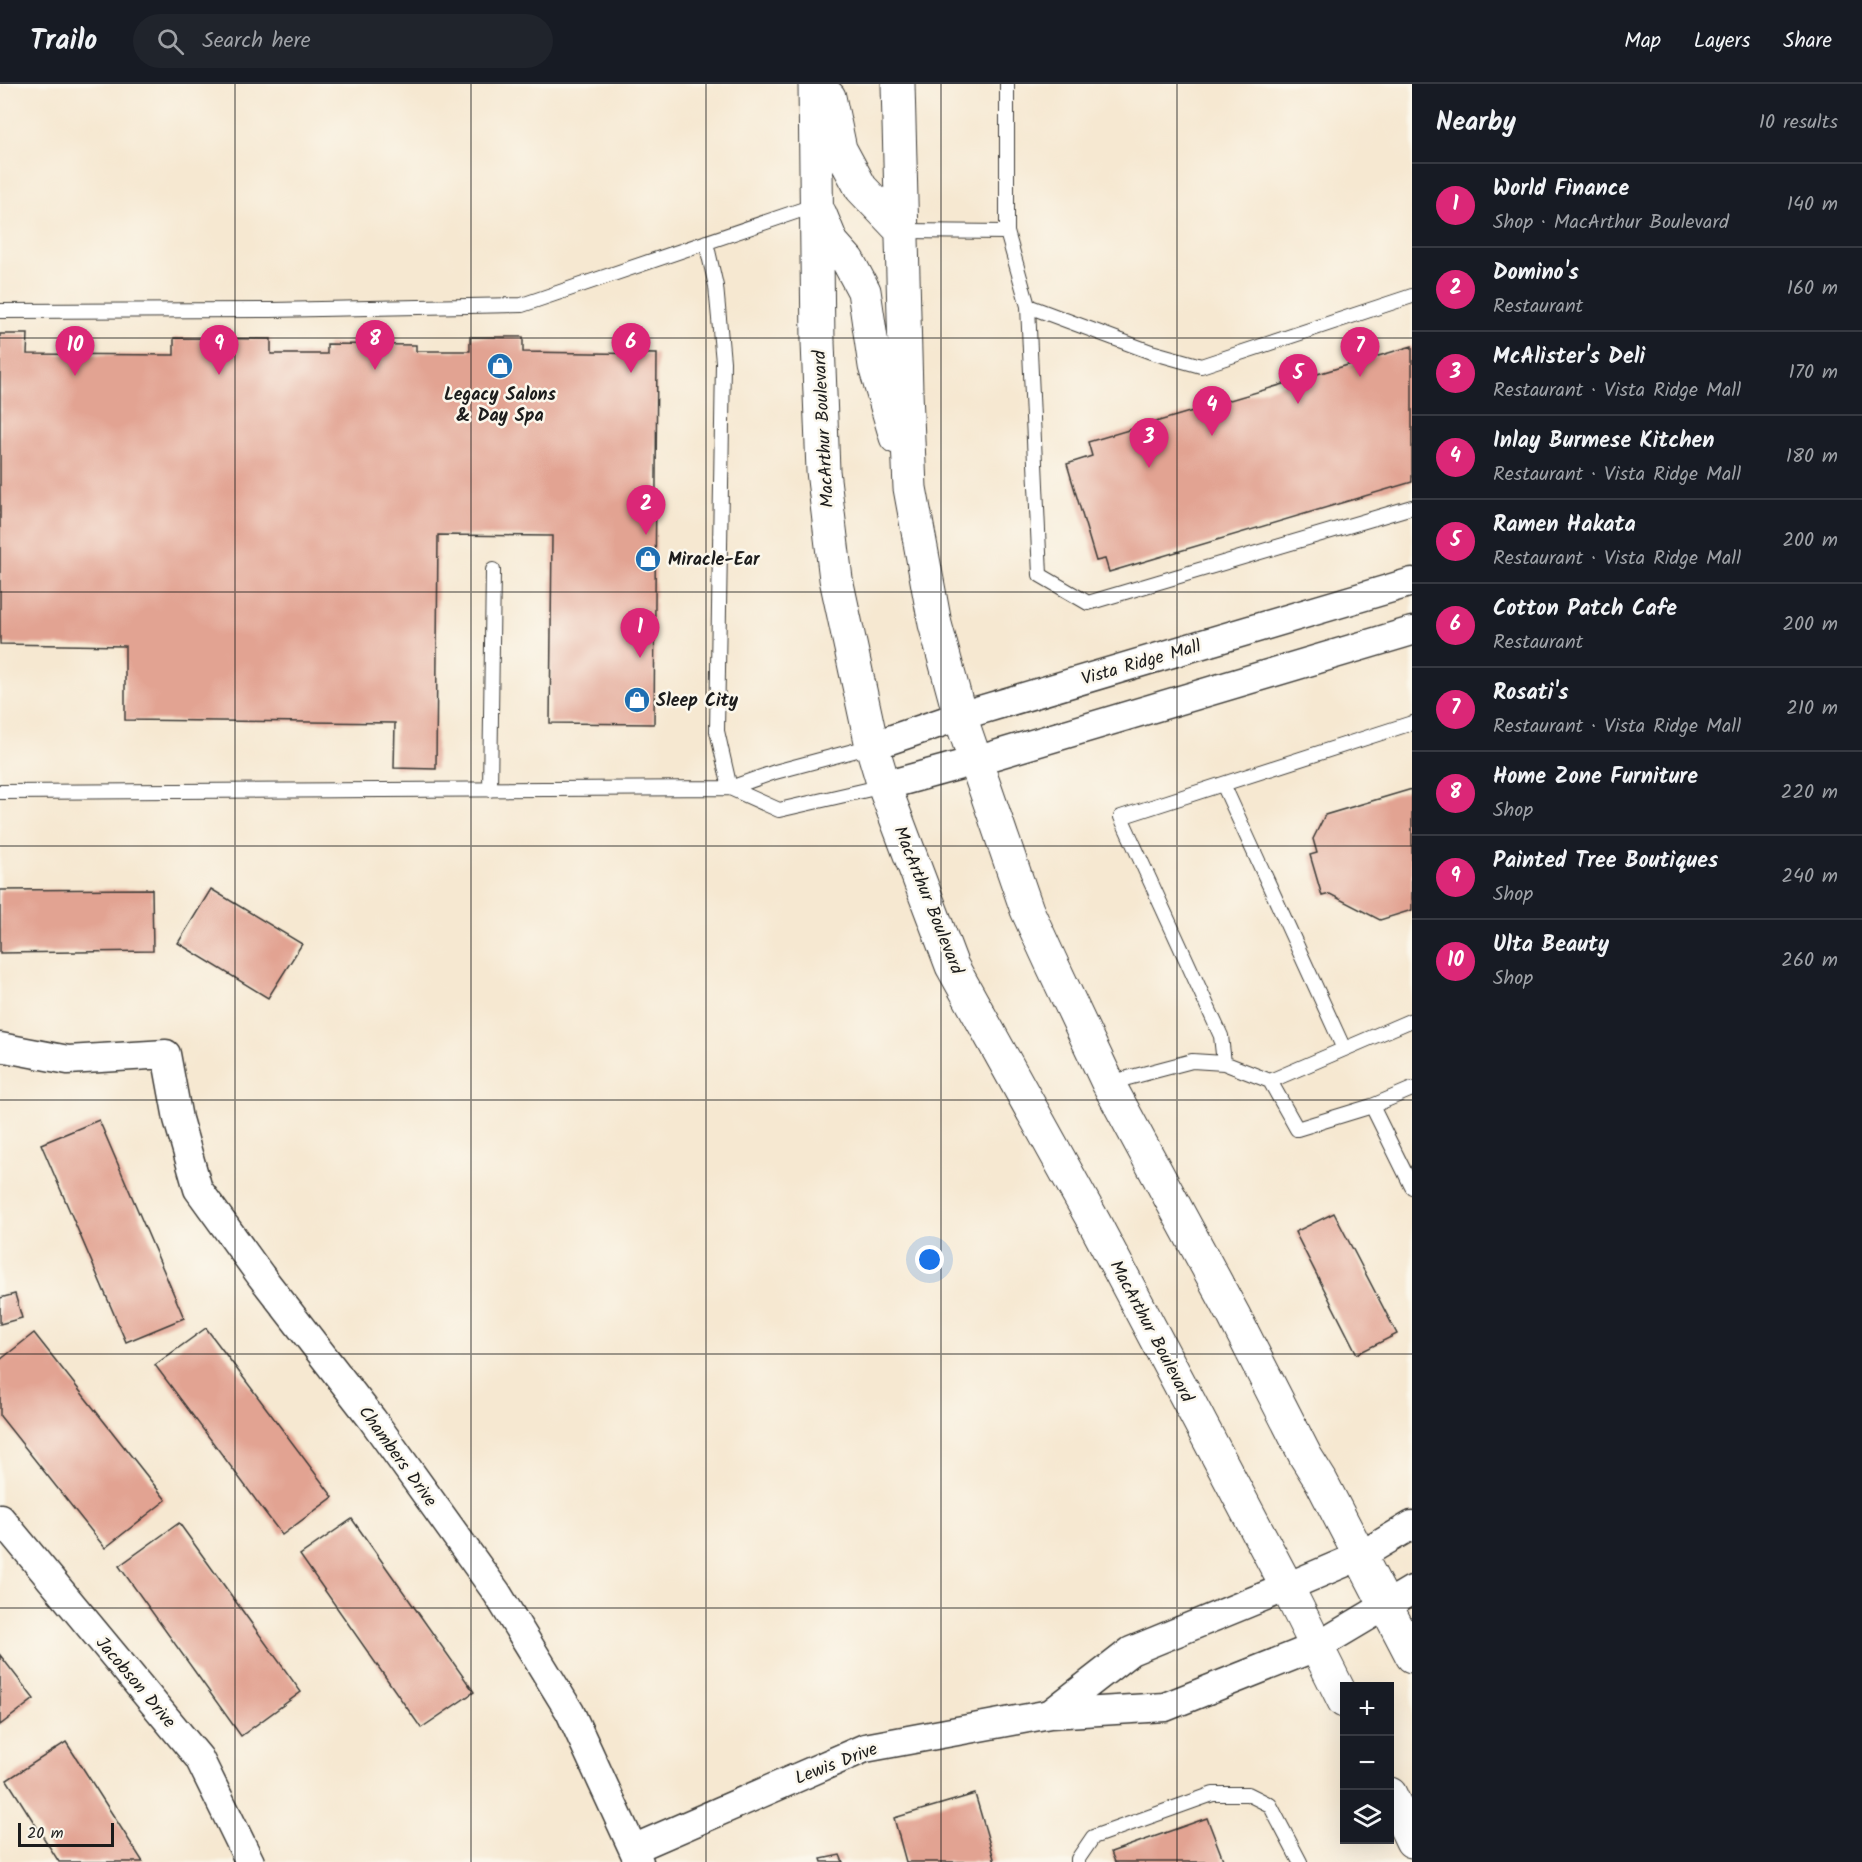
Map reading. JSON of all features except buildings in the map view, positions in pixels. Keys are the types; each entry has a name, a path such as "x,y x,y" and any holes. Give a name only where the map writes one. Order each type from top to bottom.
{"main road":[{"name":"MacArthur Boulevard","path":"815,84 818,342 823,471 836,579 872,746 884,786 952,966 1088,1211 1287,1587 1340,1693"},
{"path":"826,84 840,149 861,188 902,231"},
{"path":"898,84 910,488"},
{"path":"816,205 832,243 849,261 864,291 875,366 910,488 935,624 960,716 1027,910 1108,1083 1233,1314 1306,1457 1360,1556 1399,1598 1412,1656"},
{"path":"1394,1804 1412,1840"}],"street":[{"name":"Vista Ridge Mall","path":"872,746 960,716 1412,582"},
{"path":"884,786 1412,631"},
{"name":"Chambers Drive","path":"0,1047 68,1060 166,1053 178,1119 198,1190 261,1276 372,1419 497,1593 570,1712 636,1855"},
{"name":"Jacobson Drive","path":"0,1518 199,1758 250,1862"},
{"path":"1287,1587 1360,1556 1412,1525"},
{"name":"Lewis Drive","path":"1050,1714 1131,1651 1287,1587"},
{"path":"1317,1646 1399,1598"},
{"name":"Lewis Drive","path":"636,1855 866,1748 1050,1714 1165,1707 1317,1646"}],"lane":[{"path":"1007,84 1007,232 1028,306 1040,575 1088,603 1412,507"},
{"path":"0,311 271,310 522,305 816,205"},
{"path":"902,231 1007,232"},
{"path":"706,242 716,286 723,362 717,731 730,788"},
{"path":"1028,306 1151,352 1201,366 1412,296"},
{"path":"490,790 493,570"},
{"path":"1224,1063 1221,1036 1121,817 1412,723"},
{"path":"0,792 730,788 775,772 872,746"},
{"path":"1223,784 1344,1049"},
{"path":"730,788 779,810 884,786"},
{"path":"1270,1081 1412,1020"},
{"path":"1108,1083 1192,1061 1224,1063 1270,1081 1297,1129 1372,1106 1412,1089"},
{"path":"1372,1106 1412,1186"},
{"path":"1078,1862 1093,1837 1213,1794 1248,1794 1270,1805 1300,1862"}],"place":[{"name":"Legacy Salons & Day Spa","path":"500,366"},
{"name":"Home Zone Furniture","path":"375,370"},
{"name":"Cotton Patch Cafe","path":"631,373"},
{"name":"Painted Tree Boutiques","path":"219,375"},
{"name":"Ulta Beauty","path":"75,376"},
{"name":"Rosati's","path":"1360,377"},
{"name":"Ramen Hakata","path":"1298,404"},
{"name":"Inlay Burmese Kitchen","path":"1212,436"},
{"name":"McAlister's Deli","path":"1149,468"},
{"name":"Domino's","path":"646,535"},
{"name":"Miracle-Ear","path":"648,559"},
{"name":"World Finance","path":"640,658"},
{"name":"Sleep City","path":"637,700"}]}
